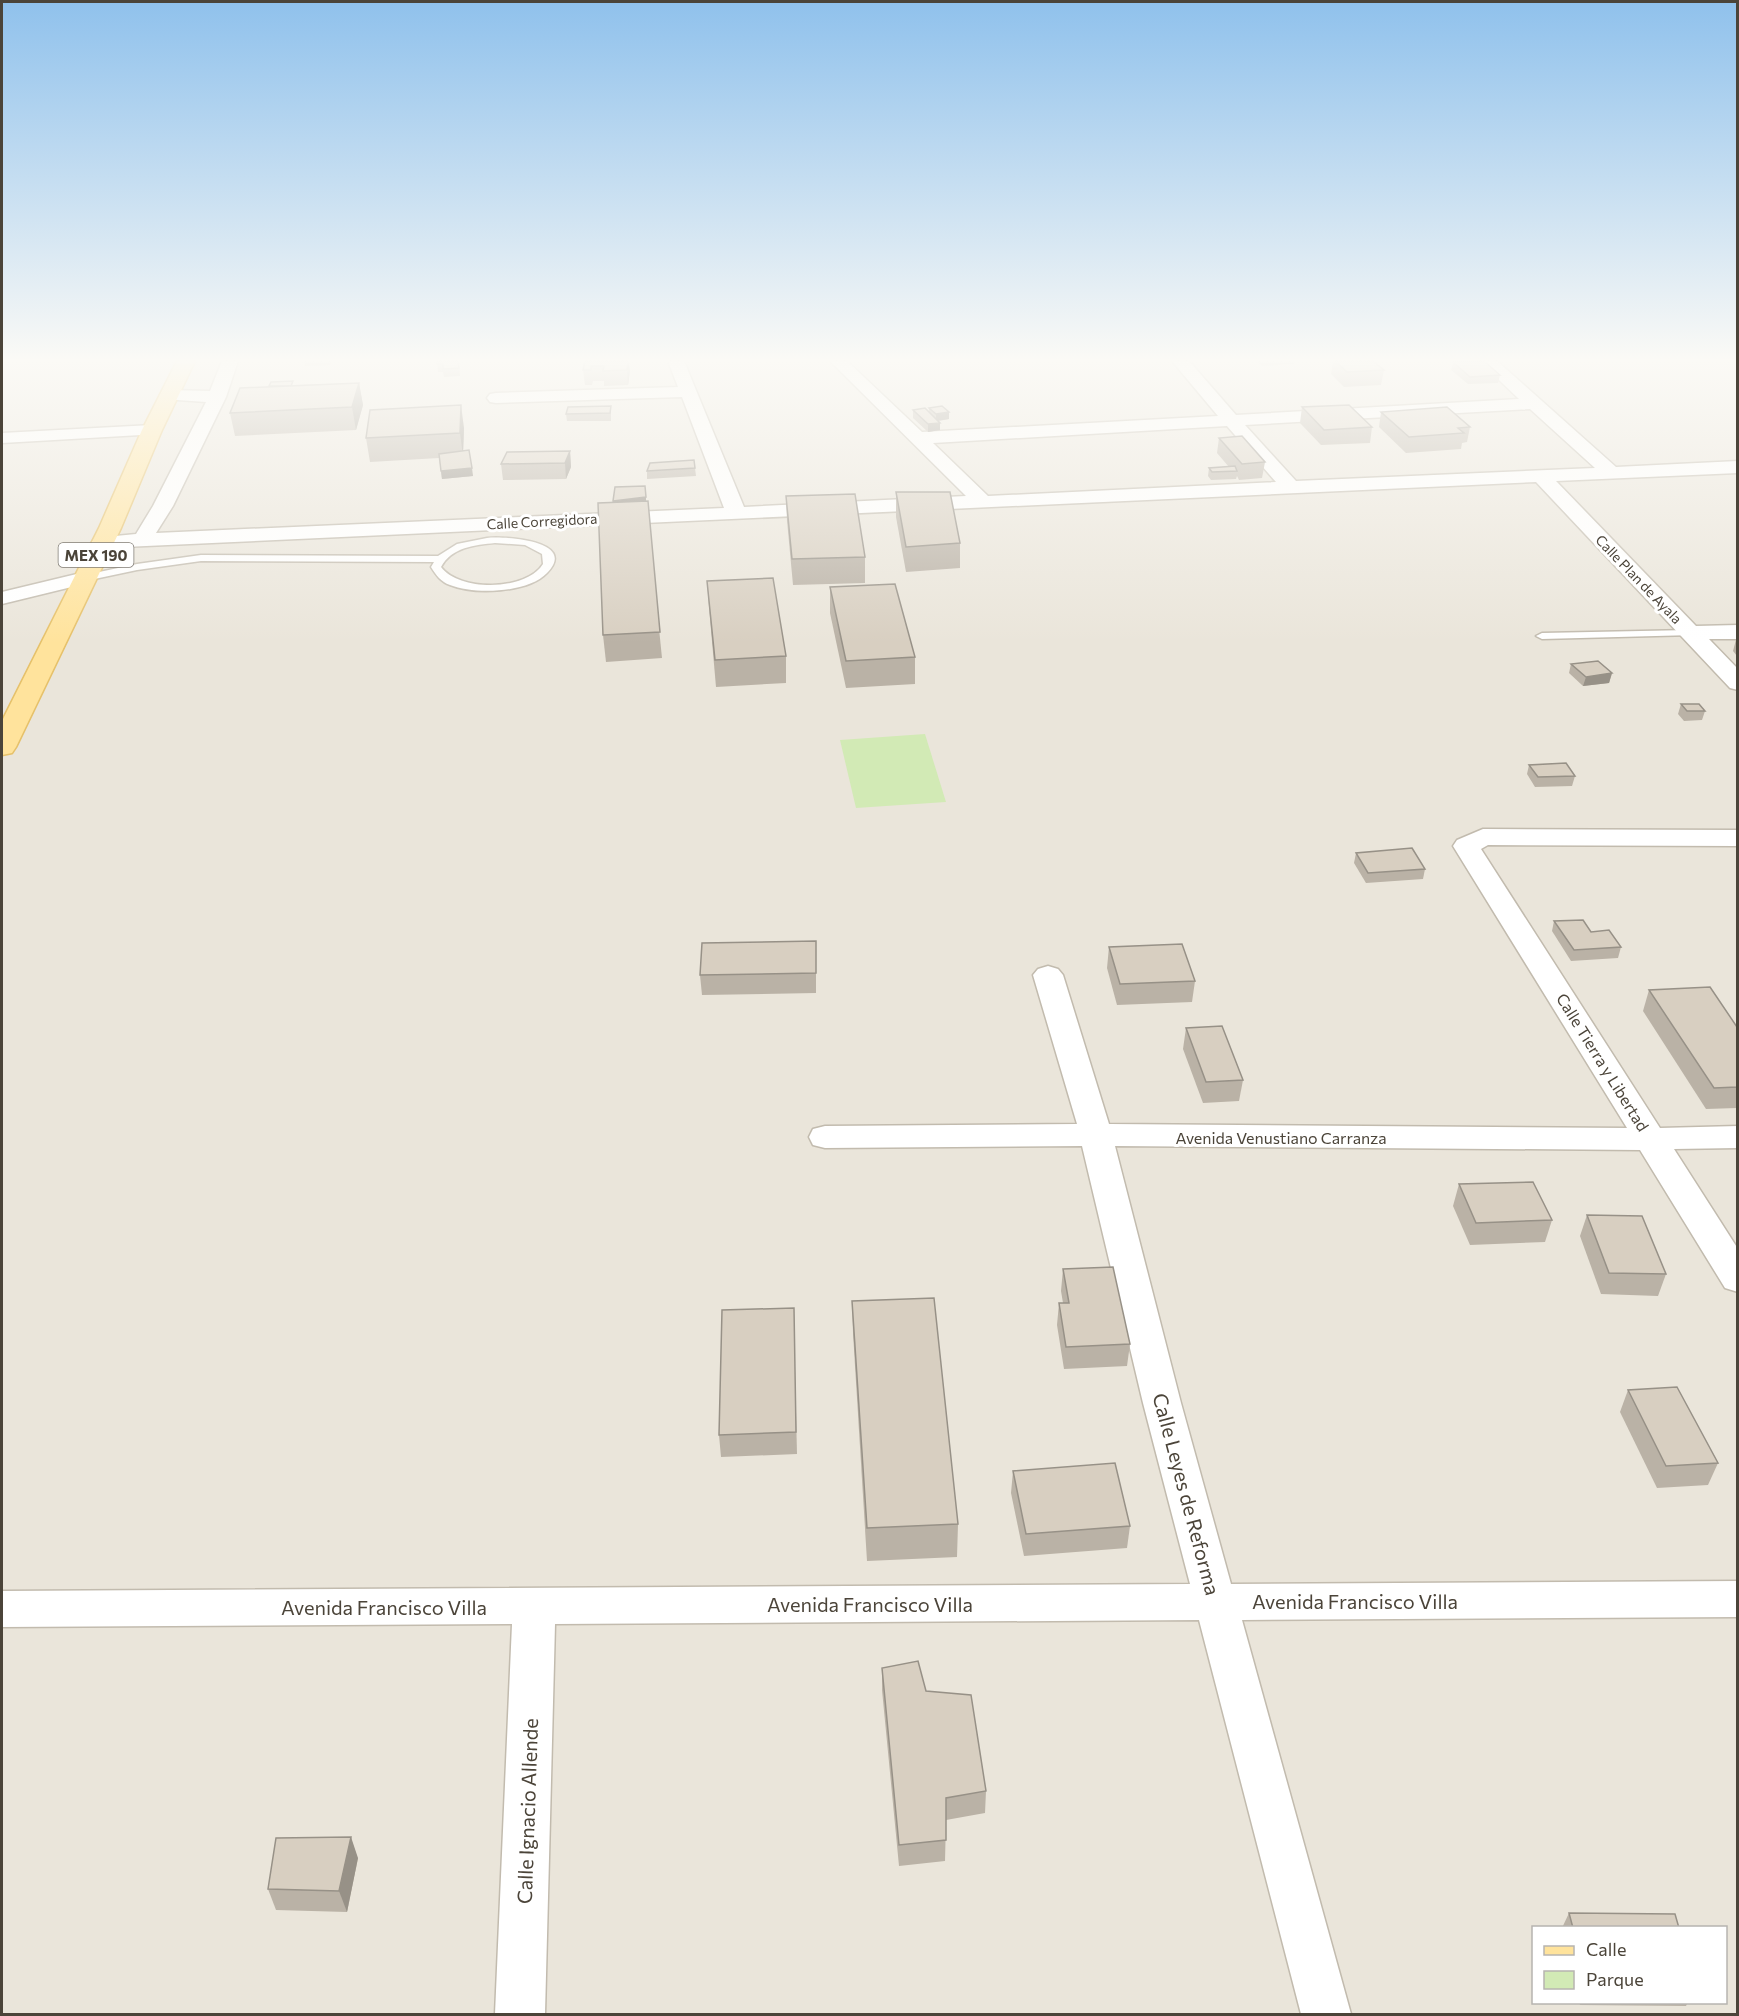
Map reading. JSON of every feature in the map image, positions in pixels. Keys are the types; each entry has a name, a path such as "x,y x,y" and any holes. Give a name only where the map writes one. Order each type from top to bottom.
{"main road":[{"name":"MEX 190","path":"2,747 85,579 141,455"}],"street":[{"path":"142,540 153,526 186,455"},
{"path":"713,455 736,512"},
{"path":"936,455 982,501"},
{"path":"1262,455 1290,487"},
{"path":"1592,455 1611,472"},
{"name":"Calle Corregidora","path":"102,542 1737,467"},
{"name":"Calle Plan de Ayala","path":"1540,475 1737,683"},
{"path":"2,598 85,579"},
{"path":"1690,633 1737,632"},
{"name":"Calle Tierra y Libertad","path":"1737,837 1483,837 1466,846 1737,1279"},
{"name":"Calle Leyes de Reforma","path":"1048,975 1096,1136 1215,1602 1326,2014"},
{"name":"Avenida Venustiano Carranza","path":"825,1137 1651,1139 1737,1137"},
{"name":"Avenida Francisco Villa","path":"2,1609 1737,1599"},
{"name":"Calle Ignacio Allende","path":"520,2014 534,1607"}],"lane":[{"path":"85,579 137,567 201,558 439,559 462,546 495,540 527,543 539,547 547,553 549,560 546,568 537,576 522,582 483,588 449,582 439,575 436,567 439,559"},
{"path":"1542,636 1690,633"}],"shaded area":[{"path":"2,455 1737,455 1737,2014 2,2014"}],"green space":[{"path":"925,734 946,802 856,808 840,740"}],"building":[{"path":"439,455 470,455 472,468 441,471"},
{"path":"505,455 568,455 565,463 501,464"},
{"path":"1234,455 1259,455 1265,462 1242,464"},
{"path":"694,460 695,468 647,471 650,463"},
{"path":"1235,466 1237,471 1212,472 1209,468"},
{"path":"645,486 646,497 613,501 615,487"},
{"path":"896,492 950,492 960,543 906,547"},
{"path":"855,494 865,557 792,559 786,496"},
{"path":"648,501 660,632 603,635 598,503"},
{"path":"773,578 786,656 715,660 707,581"},
{"path":"895,584 915,657 846,661 830,587"},
{"path":"1598,661 1612,673 1586,677 1571,664"},
{"path":"1681,704 1699,704 1705,711 1687,711"},
{"path":"1566,763 1575,776 1538,777 1529,765"},
{"path":"1412,848 1425,869 1368,873 1356,853"},
{"path":"1583,920 1591,932 1609,930 1621,947 1574,950 1554,921"},
{"path":"816,941 816,973 700,975 702,943"},
{"path":"1182,944 1195,981 1120,984 1109,947"},
{"path":"1710,987 1737,1027 1737,1087 1714,1088 1649,990"},
{"path":"1222,1026 1243,1080 1206,1082 1186,1028"},
{"path":"1533,1182 1552,1220 1476,1223 1459,1184"},
{"path":"1587,1215 1642,1216 1666,1274 1609,1273"},
{"path":"1113,1267 1130,1344 1066,1347 1059,1303 1069,1303 1063,1269"},
{"path":"934,1298 958,1524 867,1528 852,1301"},
{"path":"794,1308 796,1432 719,1435 722,1310"},
{"path":"1677,1387 1718,1463 1666,1466 1628,1390"},
{"path":"1115,1463 1130,1526 1026,1534 1013,1471"},
{"path":"918,1661 926,1691 971,1695 986,1791 946,1798 946,1840 899,1845 882,1668"},
{"path":"351,1837 339,1891 268,1889 276,1838"},
{"path":"1569,1913 1675,1914 1678,1926 1572,1926"}]}
